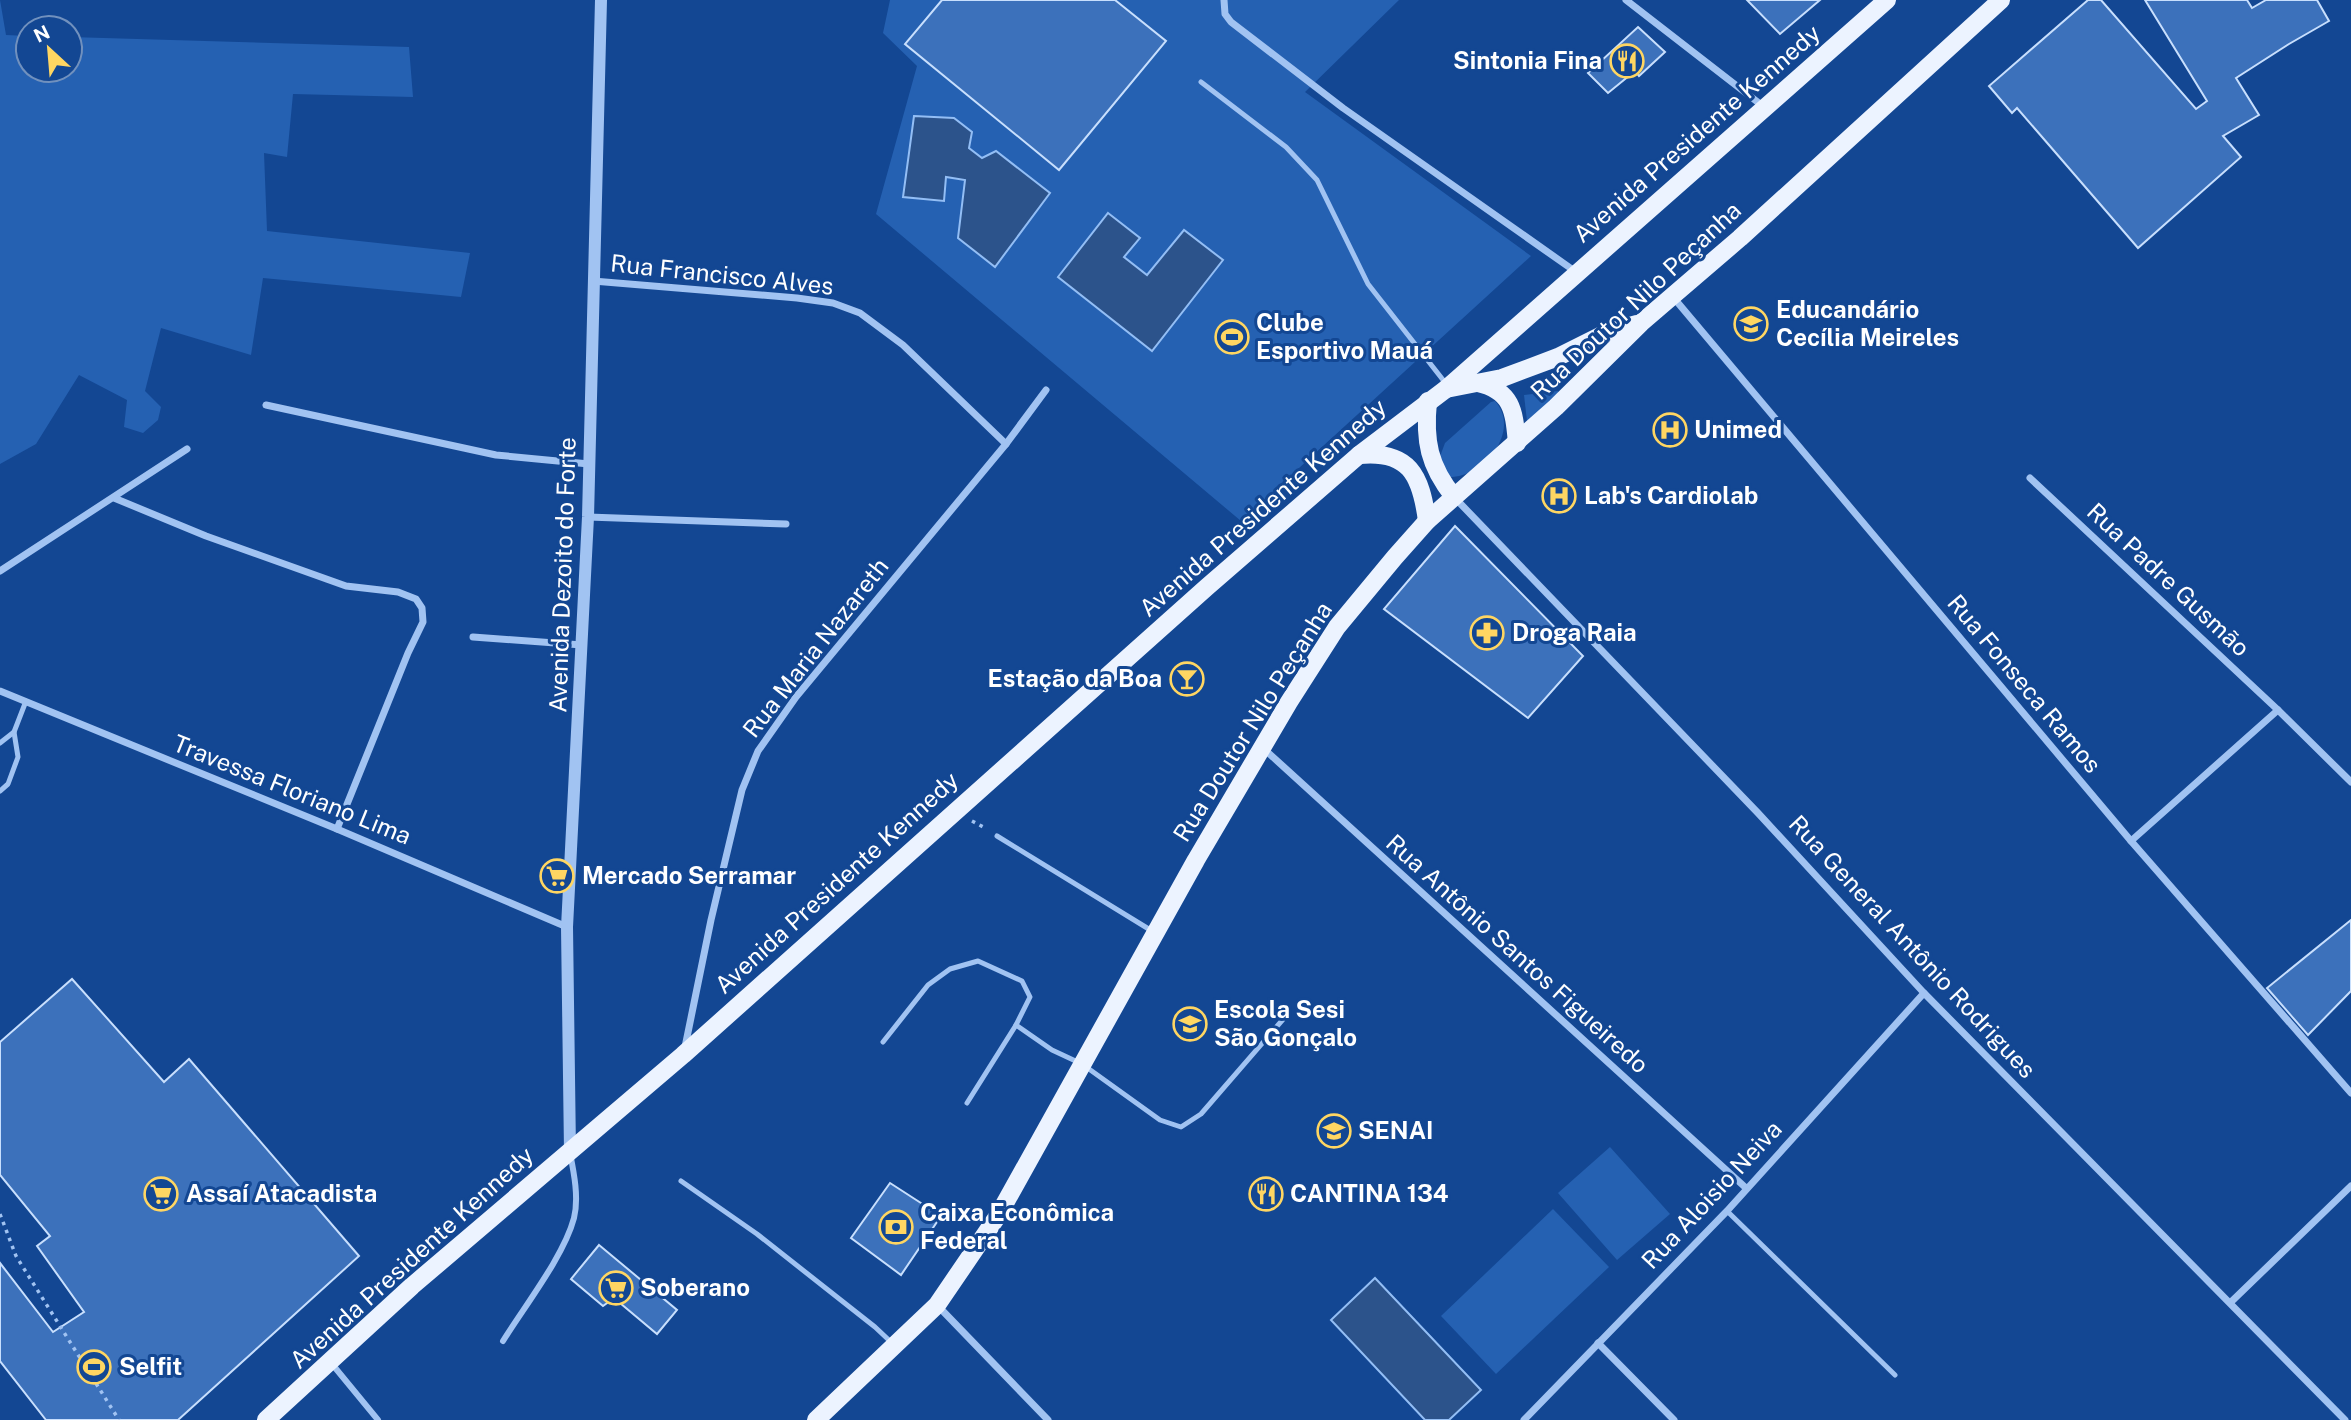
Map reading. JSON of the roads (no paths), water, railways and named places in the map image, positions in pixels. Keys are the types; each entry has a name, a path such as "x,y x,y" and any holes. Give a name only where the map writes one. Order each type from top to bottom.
{"main road":[{"name":"Avenida Presidente Kennedy","path":"266,1420 412,1286 683,1055 1096,685 1359,455 1447,388 1887,0"},
{"name":"Rua Doutor Nilo Peçanha","path":"816,1420 937,1305 999,1214 1155,933 1337,628 1427,521 1517,443 1641,323 1740,238 2001,0"},
{"name":"Avenida Presidente Kennedy","path":"1447,388 1502,378 1558,357 1608,332 1641,323"},
{"path":"1478,383 1492,386 1503,393 1515,419 1517,443"},
{"path":"1428,401 1426,419 1429,453 1443,483 1454,497"},
{"path":"1359,455 1378,453 1406,464 1417,480 1425,502 1427,521"}],"street":[{"name":"Avenida Dezoito do Forte","path":"570,1151 568,927 588,517 601,0"},
{"path":"1224,0 1225,14 1231,22 1343,108 1576,273"},
{"path":"1626,0 1765,108"},
{"name":"Rua Francisco Alves","path":"593,281 797,298 833,303 860,313 903,345 1006,444"},
{"name":"Rua Fonseca Ramos","path":"1672,296 2131,841 2348,1083 2351,1093"},
{"name":"Rua Maria Nazareth","path":"683,1055 742,790 758,751 796,697 1006,444 1046,390"},
{"path":"266,405 496,455 589,464"},
{"path":"0,571 187,449"},
{"name":"Rua Padre Gusmão","path":"2030,478 2351,782"},
{"name":"Rua General Antônio Rodrigues","path":"1454,497 1758,813 1924,993 2345,1420"},
{"path":"114,498 206,536 346,586 398,592 416,599 422,608 423,622 337,829"},
{"path":"588,517 786,524"},
{"path":"473,637 582,645"},
{"name":"Travessa Floriano Lima","path":"0,691 568,927"},
{"path":"2131,841 2278,710"},
{"name":"Rua Antônio Santos Figueiredo","path":"1263,748 1746,1188"},
{"name":"Rua Aloisio Neiva","path":"1524,1420 1727,1211 1924,993"},
{"path":"503,1341 561,1250 575,1217 570,1151"},
{"path":"2231,1302 2351,1186"},
{"path":"937,1305 1048,1420"},
{"path":"1598,1343 1674,1420"},
{"path":"331,1362 378,1420"}],"lane":[{"path":"1201,82 1286,147 1317,180 1368,284 1447,388"},
{"path":"0,791 8,784 18,757 14,732 26,701"},
{"path":"0,743 14,732"},
{"path":"998,836 1155,933"},
{"path":"883,1042 928,985 950,969 978,961 1022,981 1030,997 1016,1025 967,1103"},
{"path":"1016,1025 1052,1049 1082,1064 1160,1120 1181,1127 1201,1114 1285,1017"},
{"path":"681,1181 767,1242 875,1327 894,1346"},
{"path":"1727,1211 1895,1375"}],"place":[{"name":"Sintonia Fina","path":"1627,61"},
{"name":"Educandário Cecília Meireles","path":"1751,324"},
{"name":"Clube Esportivo Mauá","path":"1232,337"},
{"name":"Unimed","path":"1670,430"},
{"name":"Lab's Cardiolab","path":"1559,496"},
{"name":"Droga Raia","path":"1487,633"},
{"name":"Estação da Boa","path":"1187,679"},
{"name":"Mercado Serramar","path":"557,876"},
{"name":"Escola Sesi São Gonçalo","path":"1190,1024"},
{"name":"SENAI","path":"1334,1131"},
{"name":"Assaí Atacadista","path":"161,1194"},
{"name":"CANTINA 134","path":"1266,1194"},
{"name":"Caixa Econômica Federal","path":"896,1227"},
{"name":"Soberano","path":"616,1288"},
{"name":"Selfit","path":"94,1367"}]}
